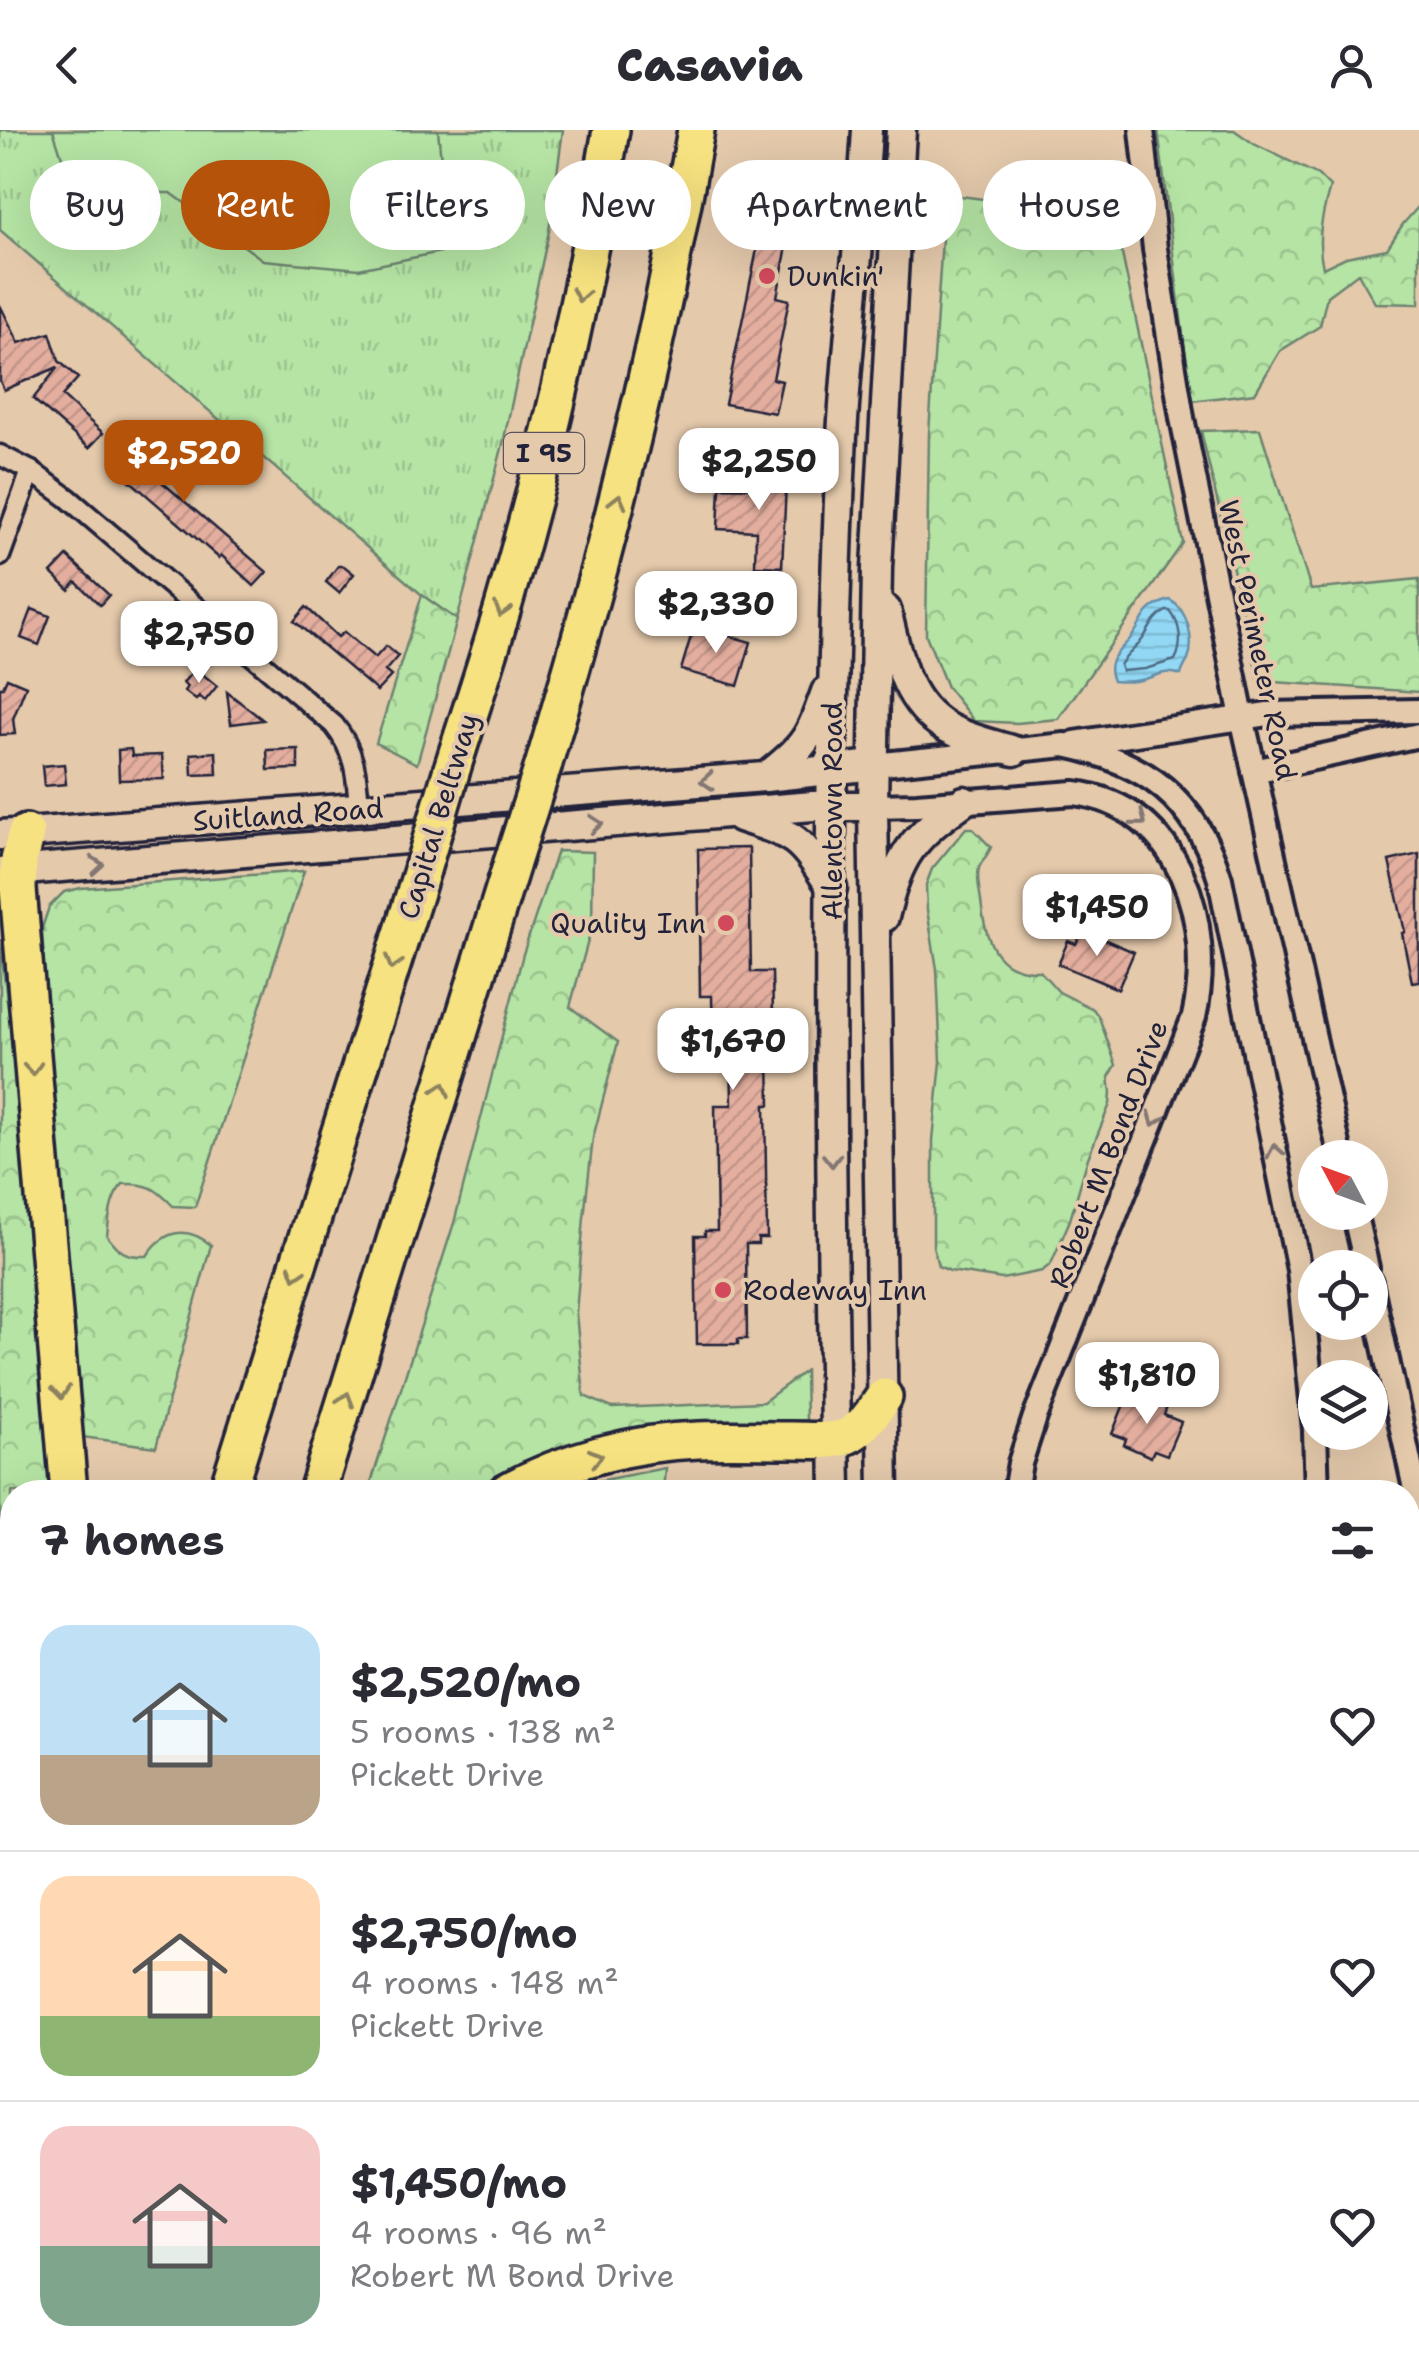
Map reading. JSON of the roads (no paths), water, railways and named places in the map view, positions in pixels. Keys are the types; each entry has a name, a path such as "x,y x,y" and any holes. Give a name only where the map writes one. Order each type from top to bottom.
{"highway":[{"name":"Capital Beltway","path":"231,1480 509,586 576,313 611,130"},
{"name":"I 95","path":"321,1480 588,615 658,334 696,130"},
{"path":"13,834 9,872 19,907 68,1480"},
{"path":"533,1480 593,1457 649,1445 700,1440 835,1440 854,1432 884,1397"}],"main road":[{"path":"866,139 900,140"},
{"name":"Allentown Road","path":"836,1480 830,1002 833,672 841,450 866,139"},
{"name":"Allentown Road","path":"884,1480 873,806 877,568 900,140"},
{"path":"877,568 898,659 916,700 946,727 1014,751"},
{"path":"765,777 796,753 808,738 833,672"},
{"name":"Suitland Road","path":"13,834 765,777 874,765"},
{"path":"875,958 894,876 904,855 929,828 964,800"},
{"name":"Suitland Road","path":"9,872 730,813 873,806"},
{"path":"730,813 798,841 832,888"}],"street":[{"name":"West Perimeter Road","path":"1142,130 1182,418 1242,717 1337,1140"},
{"path":"0,455 68,498 334,725 353,757 359,808"},
{"path":"0,556 30,471"},
{"path":"874,765 1065,745 1268,714 1419,711"},
{"path":"1254,771 1419,735"},
{"path":"1065,745 1113,759 1162,786 1197,824 1212,854 1299,1270 1308,1360"},
{"name":"Robert M Bond Drive","path":"873,806 1074,793 1097,796 1122,806 1157,834 1189,894 1201,961 1194,1017 1035,1416 1017,1480"},
{"path":"1383,1340 1413,1480"},
{"path":"1316,1450 1317,1480"}],"water":[{"path":"1170,600 1185,618 1190,635 1190,652 1181,675 1168,673 1135,681 1113,681 1110,668 1114,658 1149,611"}],"place":[{"name":"Dunkin'","path":"767,276"},
{"name":"Quality Inn","path":"726,923"},
{"name":"Rodeway Inn","path":"723,1290"}]}
